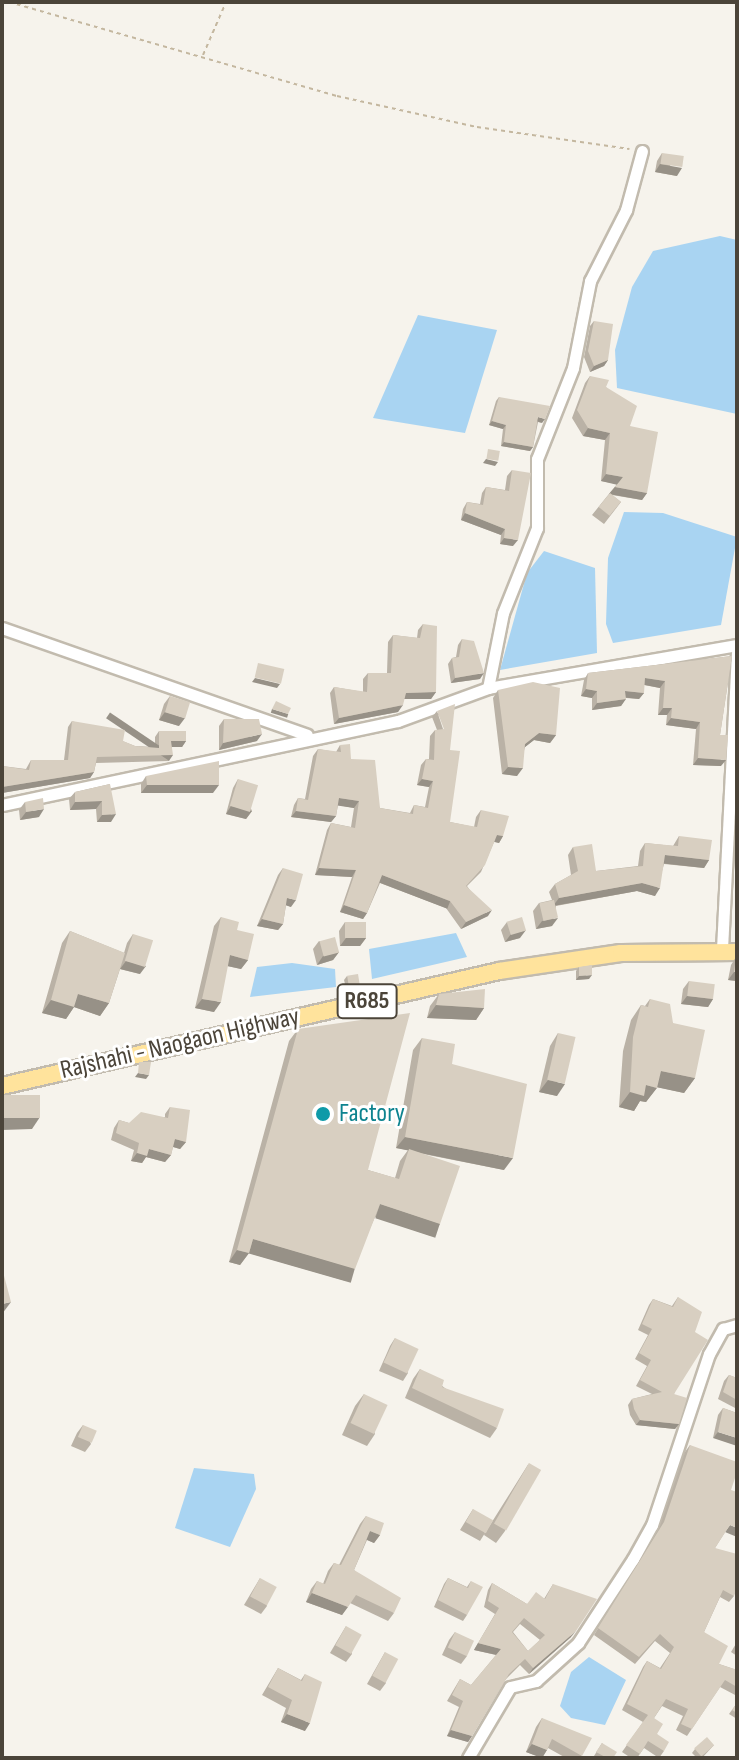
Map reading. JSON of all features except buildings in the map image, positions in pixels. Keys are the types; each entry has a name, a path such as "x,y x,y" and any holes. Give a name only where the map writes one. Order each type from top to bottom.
{"main road":[{"name":"Rajshahi - Naogaon Highway","path":"2,1086 499,971 621,953 730,951"}],"street":[{"path":"488,688 503,613 537,528 537,459 573,368 590,281 626,210 642,151"},
{"path":"2,628 307,735"},
{"path":"2,805 307,735 398,721 488,688 737,645"},
{"path":"730,951 737,652"},
{"path":"468,1758 510,1687 536,1681 578,1643 633,1559 652,1525 709,1354 723,1329 737,1325"}],"path":[{"path":"9,2 477,127 642,151"},
{"path":"203,56 226,2"}],"water":[{"path":"720,236 737,240 737,414 617,388 615,350 632,287 653,251"},
{"path":"418,315 497,330 465,433 373,418"},
{"path":"624,512 663,513 737,537 721,625 613,643 606,624 608,558"},
{"path":"544,551 595,568 597,653 500,670 527,573"},
{"path":"456,933 467,957 372,979 369,949"},
{"path":"292,963 335,969 336,987 250,997 257,967"},
{"path":"194,1468 254,1474 256,1489 230,1547 175,1528"},
{"path":"589,1657 626,1680 605,1725 571,1718 560,1706 571,1672"}],"place":[{"name":"Factory","path":"323,1114"}]}
